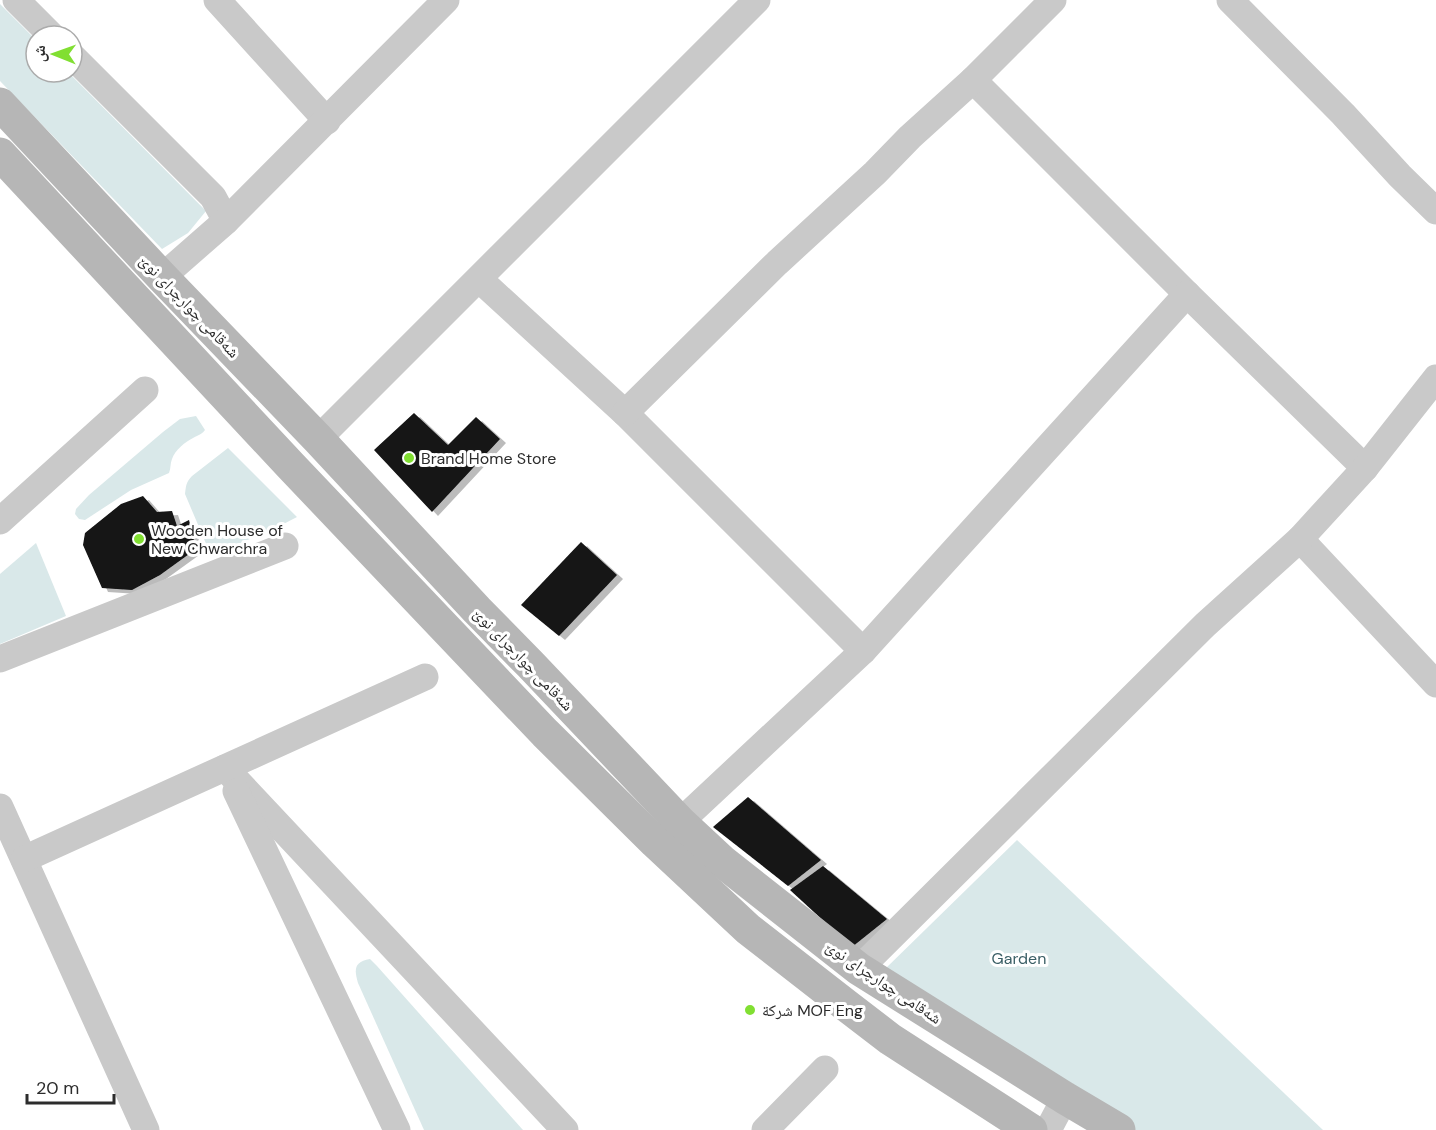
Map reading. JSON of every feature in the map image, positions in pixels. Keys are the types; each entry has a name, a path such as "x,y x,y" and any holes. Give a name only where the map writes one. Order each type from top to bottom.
{"street":[{"path":"16,0 40,24"},
{"path":"217,0 327,121"},
{"path":"162,277 226,221 446,0"},
{"path":"318,439 757,0"},
{"path":"624,413 777,263 973,80 1053,0"},
{"path":"1230,0 1436,211"},
{"path":"84,68 213,197 226,221"},
{"path":"973,80 1365,468"},
{"name":"شەقامی چوارچرای نوێ","path":"0,104 477,610 680,822 723,862 859,969 1108,1127"},
{"name":"شەقامی چوارچرای نوێ","path":"0,154 365,544 545,733 655,842 748,929 862,1018 890,1039 1031,1130"},
{"path":"479,279 624,413 863,651"},
{"path":"680,822 863,651 1187,294"},
{"path":"859,969 1205,625 1300,538 1365,468 1436,378"},
{"path":"0,521 145,390"},
{"path":"1300,538 1436,684"},
{"path":"0,659 285,546"},
{"path":"24,860 425,677"},
{"path":"225,768 397,1130"},
{"path":"225,768 565,1130"},
{"path":"0,807 146,1130"},
{"path":"765,1130 825,1069"},
{"path":"1048,1130 1065,1098"}],"green space":[{"path":"0,4 24,28 24,84 80,84 206,211 188,233 162,249 0,81"},
{"path":"196,416 205,430 178,449 173,456 169,473 131,490 85,520 79,519 75,514 76,509 89,495 180,419"},
{"path":"228,448 297,517 228,549 210,553 185,494 187,482"},
{"path":"36,543 66,616 0,644 0,574"},
{"name":"Garden","path":"1017,840 1323,1130 1125,1130 884,970"},
{"path":"370,959 523,1130 424,1130 358,983 356,967 361,962"}],"building":[{"path":"414,413 448,445 476,417 500,439 432,512 374,450"},
{"name":"Wooden House of New Chwarchra","path":"143,496 157,512 172,511 177,526 189,520 196,549 160,575 132,590 102,588 83,545 85,533 121,504"},
{"path":"581,542 617,575 559,636 521,605"},
{"path":"748,797 821,860 788,886 713,827"},
{"path":"823,866 887,919 852,947 790,890"}],"place":[{"name":"Brand Home Store","path":"409,458"},
{"name":"Wooden House of New Chwarchra","path":"139,539"},
{"name":"شركة MOF Eng","path":"750,1010"}]}
